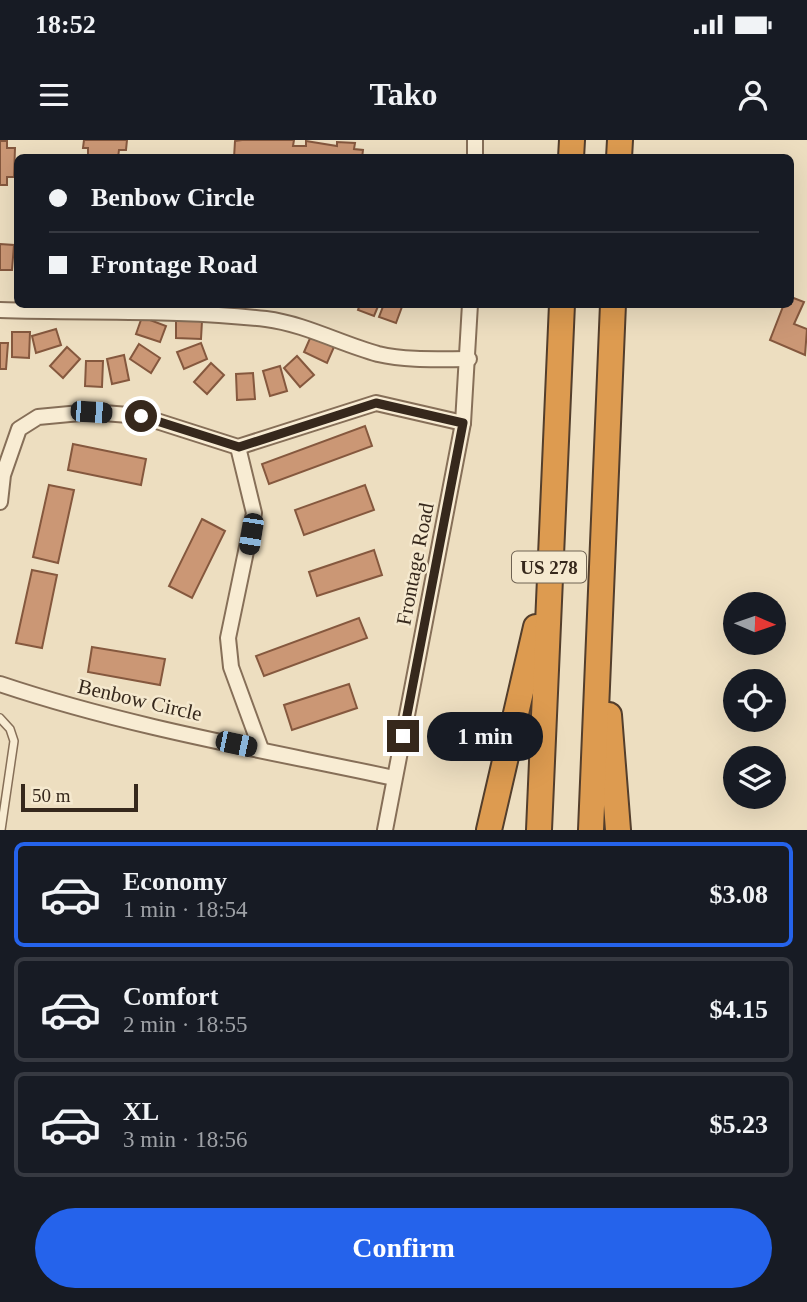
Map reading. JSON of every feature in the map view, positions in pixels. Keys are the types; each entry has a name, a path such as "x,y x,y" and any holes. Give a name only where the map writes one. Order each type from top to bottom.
{"highway":[{"name":"US 278","path":"539,830 562,308"},
{"name":"US 278","path":"591,830 613,308"},
{"path":"602,556 618,830"},
{"path":"489,830 549,568"}],"street":[{"name":"Frontage Road","path":"385,830 463,423 470,308"},
{"path":"0,310 183,313 269,319 303,327 381,354 419,359 468,359"},
{"path":"0,502 3,475 19,429 38,417 91,412 141,416 239,447 376,403 463,423"},
{"path":"239,447 254,513 228,638 230,667 261,749"},
{"name":"Benbow Circle","path":"0,684 62,704 394,778"}],"lane":[{"path":"0,719 10,730 14,741 1,830"}],"building":[{"path":"84,140 127,140 126,150 119,150 118,154 88,154 88,148 83,148"},
{"path":"294,140 293,146 306,146 306,141 337,146 337,142 355,143 354,149 363,150 362,154 234,154 235,141"},
{"path":"0,141 7,141 7,148 15,148 14,177 7,177 7,185 0,185"},
{"path":"0,244 14,245 12,270 0,270"},
{"path":"794,298 804,302 794,324 807,329 805,355 770,340 782,308 794,308"},
{"path":"359,308 377,308 374,316"},
{"path":"382,308 402,308 396,323 379,317"},
{"path":"142,317 166,326 160,342 136,334"},
{"path":"176,320 202,321 201,339 176,338"},
{"path":"56,329 61,345 36,353 32,336"},
{"path":"12,332 30,332 29,358 12,357"},
{"path":"311,336 334,347 327,363 304,352"},
{"path":"0,343 8,343 6,369 0,369"},
{"path":"201,343 207,359 184,369 177,352"},
{"path":"139,344 160,358 151,373 130,359"},
{"path":"67,347 80,359 63,378 50,366"},
{"path":"124,355 129,380 112,384 107,359"},
{"path":"297,356 314,375 300,387 284,368"},
{"path":"86,361 103,361 102,387 85,386"},
{"path":"211,363 224,375 207,394 194,382"},
{"path":"280,366 287,391 270,396 263,371"},
{"path":"253,373 255,399 237,400 236,374"},
{"path":"365,426 372,446 269,484 262,464"},
{"path":"73,444 146,459 141,485 68,470"},
{"path":"49,485 74,490 58,563 33,557"},
{"path":"365,485 374,510 304,535 295,510"},
{"path":"202,519 225,531 192,598 169,586"},
{"path":"374,550 382,575 317,596 309,572"},
{"path":"32,570 57,575 42,648 16,643"},
{"path":"359,618 367,638 264,676 256,656"},
{"path":"92,647 165,659 160,685 88,672"},
{"path":"349,684 357,708 292,730 284,705"}],"route":[{"path":"141,416 239,447 376,403 401,406 463,423 403,736"}]}
